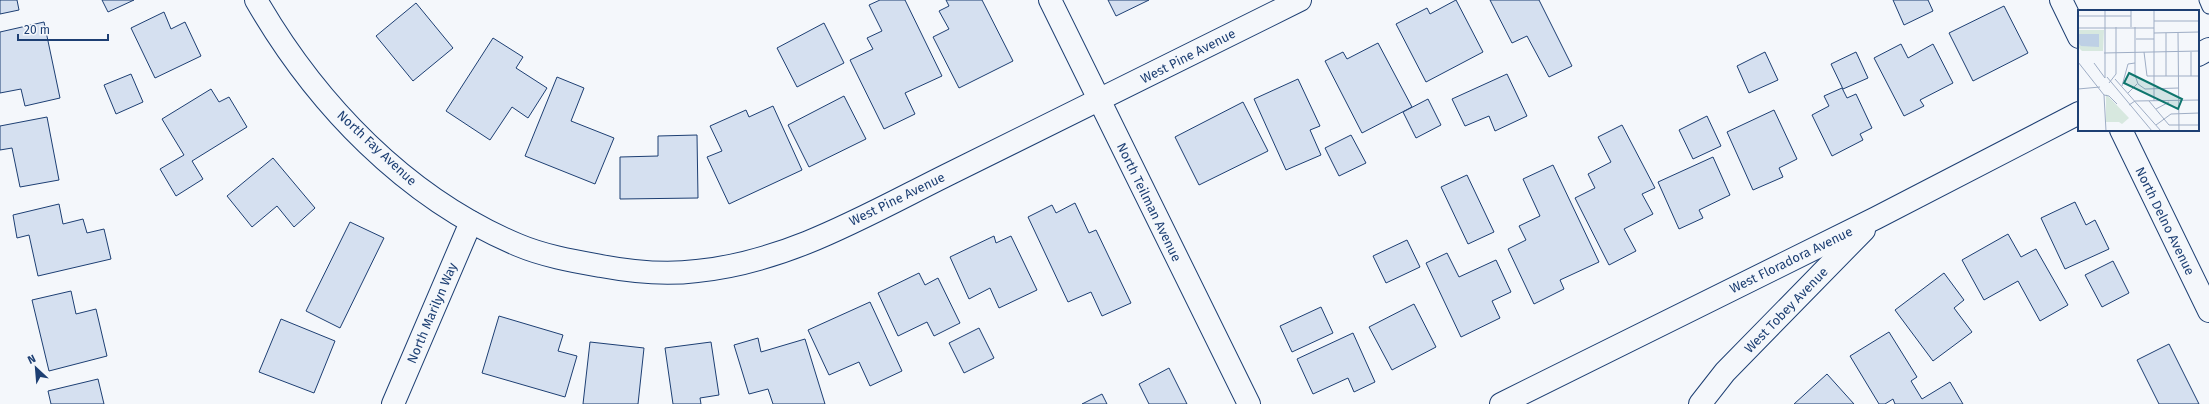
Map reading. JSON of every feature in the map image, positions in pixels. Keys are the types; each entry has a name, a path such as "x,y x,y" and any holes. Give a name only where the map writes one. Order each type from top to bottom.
{"street":[{"name":"North Fay Avenue","path":"256,0 300,67 346,123 400,172 471,222"},
{"name":"North Teilman Avenue","path":"1050,0 1249,404"},
{"name":"West Pine Avenue","path":"471,222 520,246 570,261 637,273 697,272 751,262 806,244 1099,101 1300,0"},
{"path":"2061,0 2078,34"},
{"path":"2199,54 2209,49"},
{"name":"West Floradora Avenue","path":"1501,404 1876,218 2078,114"},
{"name":"North Delno Avenue","path":"2121,131 2209,311"},
{"name":"West Tobey Avenue","path":"1700,404 1726,372 1876,218"},
{"name":"North Marilyn Way","path":"394,404 471,222"}],"lane":[{"path":"2206,0 2209,7"}],"building":[{"path":"0,0 17,0 19,10 0,14"},
{"path":"102,0 134,0 108,12"},
{"path":"880,0 905,0 942,76 905,93 915,114 884,129 850,60 873,49 867,38 882,31 869,5"},
{"path":"946,0 982,0 1013,61 959,88 933,37 949,29 939,11 949,6"},
{"path":"1108,0 1149,0 1116,16"},
{"path":"1456,0 1483,52 1426,82 1396,24 1427,8 1430,14"},
{"path":"1490,0 1539,0 1572,66 1549,77 1527,36 1512,43"},
{"path":"1893,0 1928,0 1933,11 1904,25"},
{"path":"416,3 453,48 413,81 376,36"},
{"path":"2004,6 2028,53 1973,81 1949,33"},
{"path":"164,12 171,29 185,22 201,56 155,78 131,28"},
{"path":"44,22 60,98 25,106 21,89 0,93 0,32"},
{"path":"824,23 844,63 797,87 777,48"},
{"path":"493,38 523,57 516,68 547,88 528,118 512,107 490,140 446,111"},
{"path":"1378,43 1412,107 1362,133 1325,61 1343,52 1347,59"},
{"path":"1901,44 1908,58 1933,44 1953,83 1920,100 1924,106 1904,116 1874,58"},
{"path":"1765,52 1778,80 1749,93 1737,66"},
{"path":"1856,52 1868,78 1843,89 1831,64"},
{"path":"131,74 143,102 116,114 104,85"},
{"path":"1507,74 1527,116 1495,131 1489,116 1465,126 1452,99"},
{"path":"557,77 584,88 571,121 614,138 595,184 525,156"},
{"path":"1298,79 1320,126 1310,130 1321,155 1286,170 1254,99"},
{"path":"1842,88 1847,98 1856,94 1872,128 1860,134 1863,140 1832,156 1812,115 1829,106 1824,96"},
{"path":"211,89 219,102 229,97 247,127 192,161 203,179 176,196 160,169 184,155 162,119"},
{"path":"844,96 866,139 809,167 788,125"},
{"path":"1428,99 1441,125 1416,138 1403,112"},
{"path":"1243,102 1268,151 1199,185 1175,137"},
{"path":"773,106 802,170 729,204 707,157 722,151 710,126 746,110 749,117"},
{"path":"1774,110 1797,159 1779,168 1783,177 1753,190 1727,132"},
{"path":"1707,116 1721,146 1693,159 1679,130"},
{"path":"47,117 59,180 20,187 12,148 0,150 0,126"},
{"path":"1622,125 1655,188 1642,194 1653,214 1624,229 1636,251 1609,265 1575,198 1595,188 1588,174 1611,162 1598,137"},
{"path":"697,135 698,198 620,199 620,157 658,156 658,136"},
{"path":"1351,135 1366,163 1339,176 1325,148"},
{"path":"1713,157 1730,195 1699,210 1703,218 1679,229 1658,182"},
{"path":"273,158 315,208 294,227 277,206 252,227 227,196"},
{"path":"1553,165 1599,262 1560,280 1564,289 1534,304 1508,249 1526,240 1519,226 1540,216 1523,179"},
{"path":"1467,175 1494,232 1468,244 1441,187"},
{"path":"2075,202 2086,225 2095,220 2109,249 2065,269 2041,218"},
{"path":"1075,203 1089,233 1096,230 1131,303 1102,316 1091,292 1068,302 1028,217 1052,205 1056,213"},
{"path":"59,204 63,224 83,219 87,233 104,229 111,259 38,276 29,235 17,238 13,215"},
{"path":"350,222 384,238 340,328 306,311"},
{"path":"2008,234 2021,257 2036,249 2068,305 2040,321 2018,281 1984,300 1962,260"},
{"path":"994,236 996,243 1011,236 1037,290 999,308 990,288 969,299 950,257"},
{"path":"1407,240 1420,267 1386,283 1373,256"},
{"path":"1447,253 1459,277 1496,260 1511,292 1492,301 1500,318 1461,337 1426,263"},
{"path":"2113,261 2129,293 2102,307 2085,275"},
{"path":"919,273 925,285 938,278 960,323 934,336 927,322 898,336 878,293"},
{"path":"1944,273 1964,300 1954,308 1972,332 1933,361 1895,310"},
{"path":"71,291 76,314 96,309 107,356 49,371 32,300"},
{"path":"870,302 902,371 870,386 859,362 829,375 808,330"},
{"path":"1414,304 1436,347 1392,370 1369,327"},
{"path":"1321,307 1333,333 1292,352 1280,326"},
{"path":"499,316 563,335 558,351 577,356 565,397 482,373"},
{"path":"281,319 335,341 314,393 259,372"},
{"path":"979,328 994,358 964,373 949,343"},
{"path":"1889,332 1917,377 1911,381 1922,399 1950,382 1963,404 1895,404 1893,399 1885,404 1879,404 1850,356"},
{"path":"1353,333 1375,382 1354,392 1348,378 1313,394 1297,359"},
{"path":"758,338 761,352 805,339 825,404 773,404 768,389 749,394 734,345"},
{"path":"590,342 644,348 638,404 583,404"},
{"path":"711,342 719,395 700,398 701,404 673,404 665,348"},
{"path":"2169,344 2199,404 2159,404 2137,360"},
{"path":"1169,368 1187,404 1149,404 1139,384"},
{"path":"1827,374 1854,404 1794,404"},
{"path":"98,379 104,404 51,404 48,391"},
{"path":"1102,394 1107,404 1082,404"}]}
